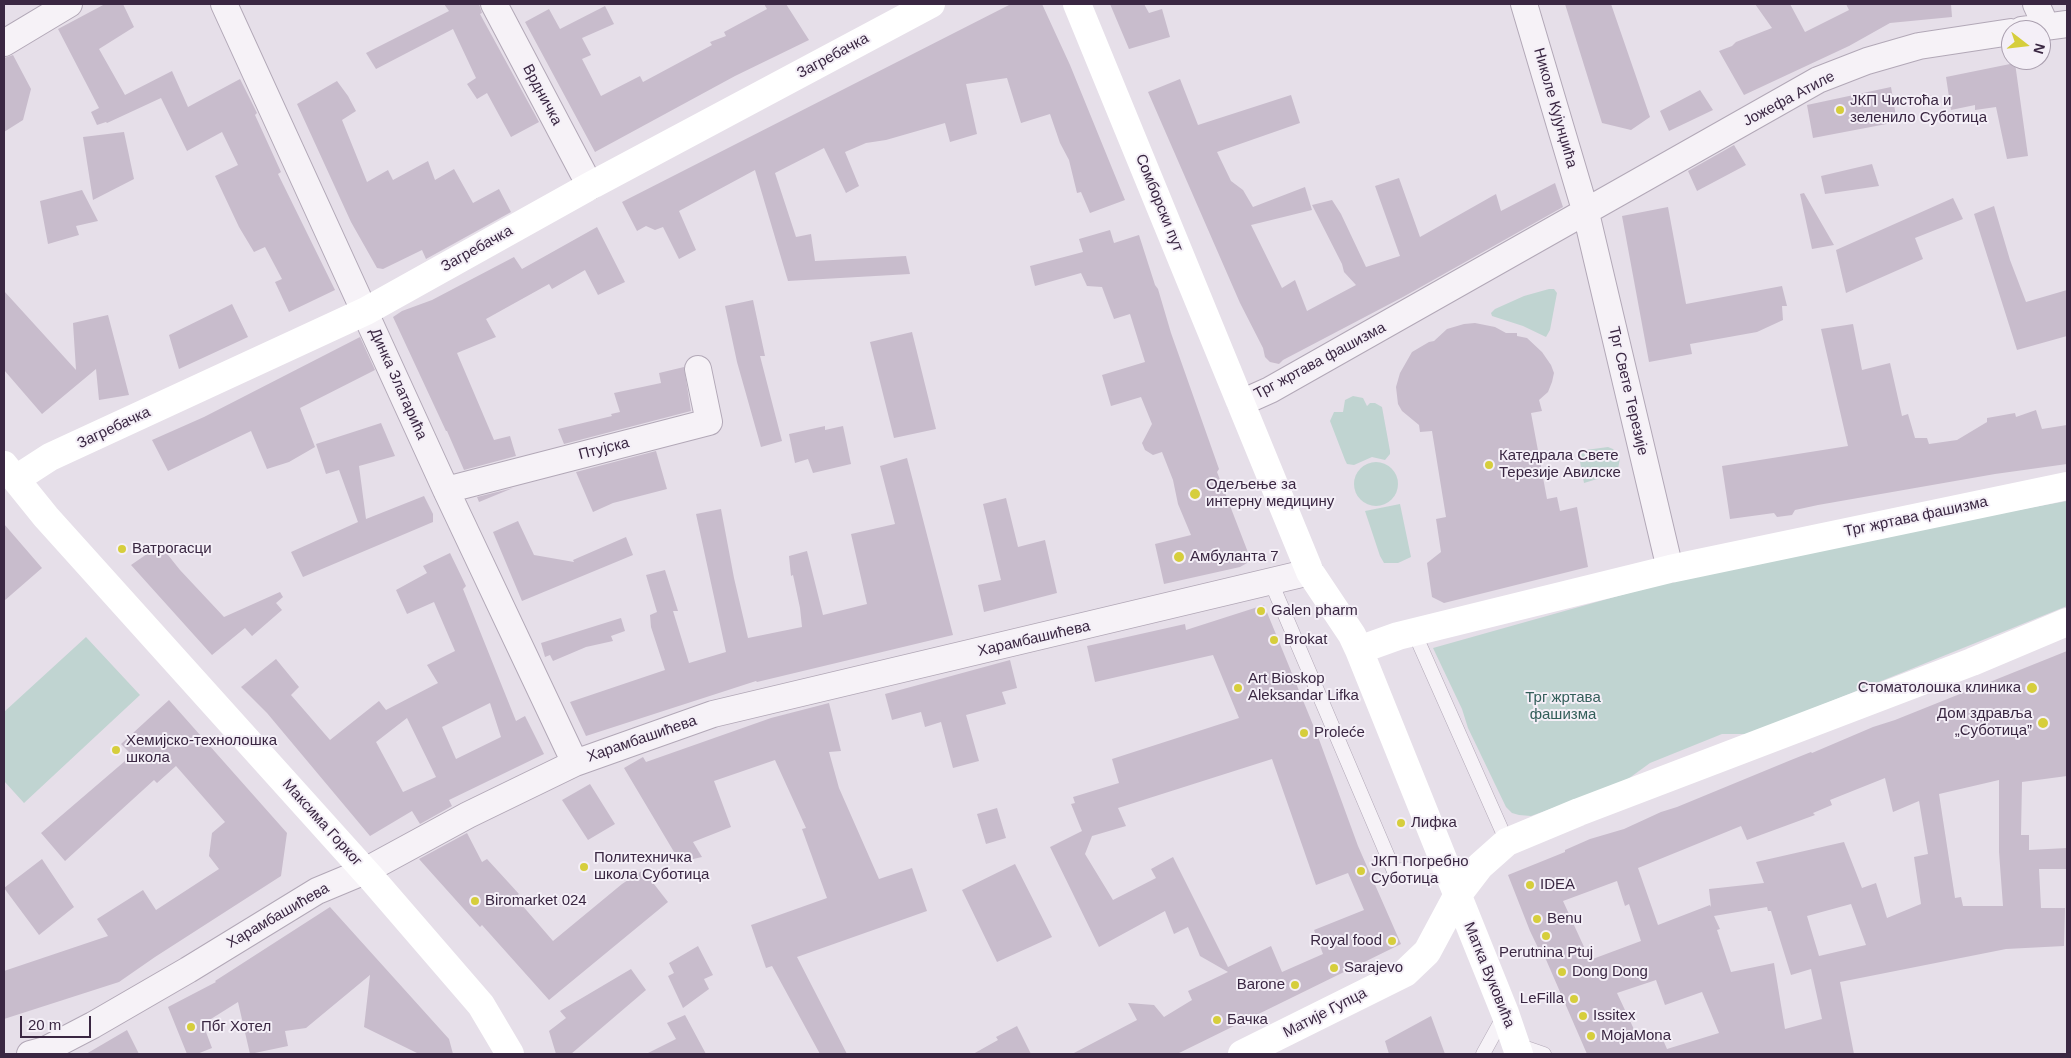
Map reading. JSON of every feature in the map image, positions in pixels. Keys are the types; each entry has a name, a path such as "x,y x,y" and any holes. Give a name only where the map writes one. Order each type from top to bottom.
{"street":[{"path":"4,42 69,4"},
{"name":"Динка Златарића","path":"224,4 366,311 446,490 576,763"},
{"name":"Врдничка","path":"494,4 590,186"},
{"name":"Загребачка","path":"10,472 50,457 366,311 590,186 931,4"},
{"name":"Сомборски пут","path":"1077,4 1240,402"},
{"name":"Николе Кујунџића","path":"1524,4 1586,212"},
{"name":"Јожефа Атиле","path":"1586,212 1818,80 1919,46 2001,34"},
{"name":"Трг жртава фашизма","path":"1457,896 1352,635 1310,572 1240,402 1270,390 1586,212"},
{"name":"Трг Свете Терезије","path":"1586,212 1670,569"},
{"name":"Птујска","path":"446,490 709,422 698,369"},
{"name":"Максима Горког","path":"10,472 46,517 365,871 481,1005 510,1054"},
{"name":"Трг жртава фашизма","path":"1358,650 1414,632 1670,569 2067,486"},
{"name":"Харамбашићева","path":"40,1053 188,970 318,891 365,871 468,815 576,763 713,714 1310,572"},
{"path":"1457,896 1480,866 1507,842 1579,812 1972,662 2067,622"},
{"name":"Матка Вуковића","path":"1457,896 1505,1013 1517,1049"},
{"name":"Матије Гупца","path":"1242,1054 1405,973 1427,952 1457,896"}],"lane":[{"path":"1271,582 1394,871 1444,864"},
{"path":"1414,632 1507,842"},
{"path":"1484,1054 1505,1013"},
{"path":"1517,1049 1544,1054"}],"green space":[{"path":"1554,289 1557,293 1550,330 1546,337 1523,326 1492,316 1491,313 1495,309 1524,296"},
{"path":"1353,396 1363,398 1367,406 1370,403 1375,403 1382,407 1390,451 1385,460 1372,457 1354,465 1347,464 1345,460 1330,421 1334,412 1343,412 1345,400"},
{"path":"1608,447 1613,449 1620,458 1618,469 1607,476 1584,483 1578,451"},
{"path":"1376,462 1388,466 1394,472 1398,484 1394,496 1388,502 1376,506 1364,502 1358,496 1354,484 1358,472 1364,466"},
{"name":"Трг жртава фашизма","path":"2067,501 2067,606 1750,734 1722,734 1650,763 1628,779 1531,816 1512,813 1506,807 1468,728 1462,709 1433,648 1746,560"},
{"path":"1400,504 1411,557 1398,563 1384,563 1365,511"},
{"path":"86,637 140,695 24,803 4,781 4,712"}],"building":[{"path":"105,4 123,4 134,27 99,49 125,95 172,71 188,107 240,79 257,113 255,115 281,172 278,174 335,290 289,312 275,282 282,279 265,247 254,252 239,227 215,176 238,165 222,132 187,151 161,98 107,123 97,125 91,112 99,108 58,29"},
{"path":"444,4 479,4 482,13 480,14 539,122 511,137 487,93 477,99 467,84 476,78 453,29 376,69 366,53 449,11"},
{"path":"764,4 786,4 809,40 735,76 595,152 525,22 549,9 560,29 605,6 614,24 582,38 591,55 582,59 601,96 640,76 643,82 712,45 710,42 726,36 724,32 767,9"},
{"path":"1011,4 1042,4 1070,65 1125,200 1090,213 1081,192 1077,193 1069,160 1060,143 1050,114 1021,123 1007,78 966,84 977,134 950,142 945,123 886,140 866,143 845,152 859,186 846,193 824,148 775,173 796,237 811,234 815,261 906,256 910,274 788,281 755,170 679,211 696,250 679,259 663,227 655,230 646,226 637,231 622,202"},
{"path":"1110,4 1144,4 1149,13 1162,9 1170,37 1129,49"},
{"path":"1565,4 1611,4 1650,117 1631,130 1602,123"},
{"path":"1755,4 1790,4 1805,32 1849,10 1846,4 1951,4 1952,17 1890,23 1849,46 1744,95 1719,51 1772,28"},
{"path":"13,55 31,89 23,120 4,132 4,58"},
{"path":"2001,66 2001,70 2016,70 2028,156 2007,159 1996,107 1975,110 1975,105 1951,110 1946,77"},
{"path":"1180,79 1198,125 1291,95 1300,123 1217,152 1231,181 1243,190 1253,207 1305,187 1312,210 1251,225 1282,288 1295,280 1307,311 1356,285 1344,272 1342,264 1312,205 1332,200 1341,214 1366,267 1400,256 1375,186 1399,178 1420,237 1496,194 1501,211 1555,183 1563,207 1403,297 1283,360 1279,364 1270,362 1265,357 1263,348 1240,303 1148,92"},
{"path":"337,81 356,111 342,120 367,182 388,170 393,180 428,161 435,180 454,169 473,203 499,189 511,212 426,259 422,250 383,269 377,268 351,222 297,104"},
{"path":"1891,87 1897,122 1813,138 1807,105"},
{"path":"1700,90 1713,110 1669,131 1660,111"},
{"path":"124,132 134,179 93,200 83,137"},
{"path":"1734,145 1746,165 1697,191 1688,171"},
{"path":"1872,164 1879,186 1825,194 1821,176"},
{"path":"82,190 98,221 76,226 79,235 48,244 40,201"},
{"path":"1804,193 1834,245 1812,249 1800,194"},
{"path":"1953,198 1963,219 1915,238 1923,259 1846,293 1836,250"},
{"path":"1994,206 2010,260 2026,302 2067,290 2067,336 2017,350 1974,214"},
{"path":"1668,207 1686,304 1782,286 1787,306 1782,306 1783,320 1757,332 1690,344 1692,354 1649,362 1622,216"},
{"path":"597,227 625,282 598,295 585,270 552,289 549,284 486,319 496,337 457,353 494,440 510,436 516,456 464,470 393,317 402,311 432,300 514,257 522,269"},
{"path":"1110,230 1114,243 1139,235 1219,469 1217,472 1249,555 1247,563 1240,567 1164,584 1155,544 1191,535 1178,504 1173,480 1162,452 1153,455 1145,450 1142,443 1152,424 1141,397 1111,406 1102,375 1145,362 1130,314 1114,319 1102,287 1087,286 1081,273 1035,286 1030,266 1083,252 1079,239"},
{"path":"4,291 76,370 73,323 108,315 129,395 99,400 96,369 42,414 4,370"},
{"path":"753,300 765,356 760,356 782,441 761,447 737,362 725,306"},
{"path":"232,304 248,337 179,369 169,335"},
{"name":"Катедрала Свете Терезије Авилске","path":"1475,323 1495,327 1506,333 1517,333 1517,336 1527,338 1542,352 1551,365 1554,373 1552,382 1548,392 1539,400 1542,411 1531,413 1547,499 1557,497 1560,511 1577,507 1588,567 1444,603 1432,597 1427,563 1441,552 1436,519 1446,517 1432,431 1420,432 1419,425 1402,411 1398,404 1396,387 1400,373 1412,352 1434,341 1447,329"},
{"path":"1853,324 1862,370 1890,363 1902,416 1908,414 1915,438 1927,438 1929,444 1957,440 1987,422 1987,418 2015,413 2016,417 2036,410 2042,429 2067,425 2067,464 1995,474 1818,505 1795,510 1792,515 1777,517 1774,513 1730,519 1722,466 1848,446 1821,329"},
{"path":"912,332 936,429 894,438 870,342"},
{"path":"360,337 375,370 300,408 315,447 289,462 267,469 251,431 168,471 152,440 204,417"},
{"path":"684,367 691,411 564,444 558,429 612,416 611,414 620,412 614,393 661,383 659,373"},
{"path":"381,423 395,456 359,466 366,519 424,496 433,514 433,522 303,577 291,552 358,522 339,470 326,474 316,444"},
{"path":"825,426 825,430 843,426 851,464 813,473 808,459 795,463 789,434"},
{"path":"656,451 667,489 613,503 593,512 576,472"},
{"path":"907,458 953,635 756,681 586,736 570,702 665,670 651,627 650,615 657,612 646,575 665,570 678,611 673,611 689,663 726,652 696,514 721,509 748,638 802,627 793,575 791,576 789,556 807,551 823,615 867,604 851,534 895,524 880,466"},
{"path":"513,488 479,502 477,497"},
{"path":"1006,498 1018,547 1045,540 1057,593 984,612 978,585 1001,580 983,504"},
{"path":"518,521 534,555 574,562 573,560 626,537 633,555 522,601 493,532"},
{"path":"4,524 42,568 4,601"},
{"path":"160,545 180,570 224,617 280,592 283,597 276,603 282,610 252,636 245,628 212,655 131,565"},
{"path":"450,553 466,586 463,589 516,721 525,716 544,754 449,800 452,806 420,824 412,811 370,836 267,713 241,687 276,659 299,687 291,695 330,740 379,701 386,710 438,683 427,665 455,651 434,602 407,614 396,590 427,573 423,566","holes":["490,703 501,737 456,759 442,727","407,718 436,777 403,792 376,742"]},
{"path":"1264,605 1320,742 1358,846 1401,944 1177,1054 1072,1054 1137,1020 1128,1003 1154,1005 1164,1017 1192,1000 1188,991 1228,972 1200,956 1188,927 1174,934 1165,911 1099,947 1050,847 1082,831 1071,804 1075,803 1073,797 1119,783 1112,759 1239,718 1213,655 1095,682 1087,646 1185,624 1186,630","holes":["1272,759 1316,885 1348,873 1364,910 1314,930 1323,954 1282,972 1271,946 1228,967 1173,857 1151,869 1156,878 1113,900 1085,854 1092,836 1126,826 1118,808"]},
{"path":"621,618 625,631 611,636 613,641 586,647 553,661 550,655 545,657 541,643"},
{"path":"2067,651 2067,776 2022,782 2021,835 2029,835 2029,850 2067,848 2067,869 2039,869 2041,908 2065,908 2064,946 2006,949 1840,982 1854,1054 1587,1054 1544,955 1541,954 1530,931 1508,875 1565,852 1565,850 1590,839 1624,829 1661,812 1873,727 1895,720","holes":["1885,778 1893,812 1919,801 1928,854 1914,857 1921,904 1887,918 1876,883 1862,888 1844,842 1756,862 1764,883 1709,889 1711,907 1710,905 1658,925 1638,868 1741,826 1747,840 1815,815 1813,813 1832,805 1830,800","1999,780 1999,852 2003,906 1963,906 1961,897 1955,898 1939,794","1617,881 1625,906 1629,904 1641,941 1590,960 1563,901","1851,904 1866,945 1819,956 1807,916","1767,907 1768,911 1771,911 1791,975 1811,969 1822,1019 1785,1029 1774,963 1731,972 1717,930 1720,929 1714,916","1656,980 1665,1005 1702,992 1719,1033 1667,1049 1660,1033 1639,1040 1617,993"]},
{"path":"1010,660 1017,688 1002,692 1006,704 966,715 979,761 953,768 941,722 925,727 921,712 892,720 885,694"},
{"path":"169,700 287,833 281,876 119,982 4,1019 4,971 108,936 97,919 143,890 156,910 219,869 209,856 212,833 225,822 176,766 157,783 154,780 65,861 41,833 132,755 121,744"},
{"path":"829,703 841,751 829,752 839,788 879,879 912,868 927,911 797,957 847,1054 820,1054 772,966 766,968 751,925 827,898 802,829 806,828 775,760 714,781 731,827 693,842 702,857 680,862 624,768 643,757 646,762 771,718"},
{"path":"590,784 615,824 588,840 562,800"},
{"path":"997,808 1006,838 986,844 977,814"},
{"path":"467,833 482,862 487,859 519,894 515,897 553,941 622,884 643,870 668,902 549,1000 482,925 480,927 419,859"},
{"path":"42,859 74,907 39,935 4,888"},
{"path":"1015,864 1052,937 997,962 962,890"},
{"path":"330,907 449,1039 453,1054 419,1054 364,1027 370,975 306,1028 285,1031 288,1046 250,1054 238,1002 203,1024 212,1048 197,1054 187,1054 168,1007 216,982"},
{"path":"698,946 713,975 704,979 709,989 683,1008 668,976 674,973 669,963"},
{"path":"631,969 646,990 571,1054 556,1054 549,1031 566,1018 560,1011"},
{"path":"685,1015 706,1054 646,1054 676,1039 667,1023"},
{"path":"1431,1016 1445,1054 1389,1054 1385,1041"},
{"path":"1017,1026 1031,1054 973,1054 998,1040 996,1037"},
{"path":"127,1030 139,1054 86,1054"}],"place":[{"name":"ЈКП Чистоћа и зеленило Суботица","path":"1840,110"},
{"name":"Катедрала Свете Терезије Авилске","path":"1489,465"},
{"name":"Одељење за интерну медицину","path":"1195,494"},
{"name":"Ватрогасци","path":"122,549"},
{"name":"Амбуланта 7","path":"1179,557"},
{"name":"Galen pharm","path":"1261,611"},
{"name":"Brokat","path":"1274,640"},
{"name":"Art Bioskop Aleksandar Lifka","path":"1238,688"},
{"name":"Стоматолошка клиника","path":"2032,688"},
{"name":"Дом здравља „Суботица”","path":"2043,723"},
{"name":"Proleće","path":"1304,733"},
{"name":"Хемијско-технолошка школа","path":"116,750"},
{"name":"Лифка","path":"1401,823"},
{"name":"Политехничка школа Суботица","path":"584,867"},
{"name":"ЈКП Погребно Суботица","path":"1361,871"},
{"name":"IDEA","path":"1530,885"},
{"name":"Biromarket 024","path":"475,901"},
{"name":"Benu","path":"1537,919"},
{"name":"Perutnina Ptuj","path":"1546,936"},
{"name":"Royal food","path":"1392,941"},
{"name":"Sarajevo","path":"1334,968"},
{"name":"Dong Dong","path":"1562,972"},
{"name":"Barone","path":"1295,985"},
{"name":"LeFilla","path":"1574,999"},
{"name":"Issitex","path":"1583,1016"},
{"name":"Бачка","path":"1217,1020"},
{"name":"Пбг Хотел","path":"191,1027"},
{"name":"MojaMona","path":"1591,1036"}]}
